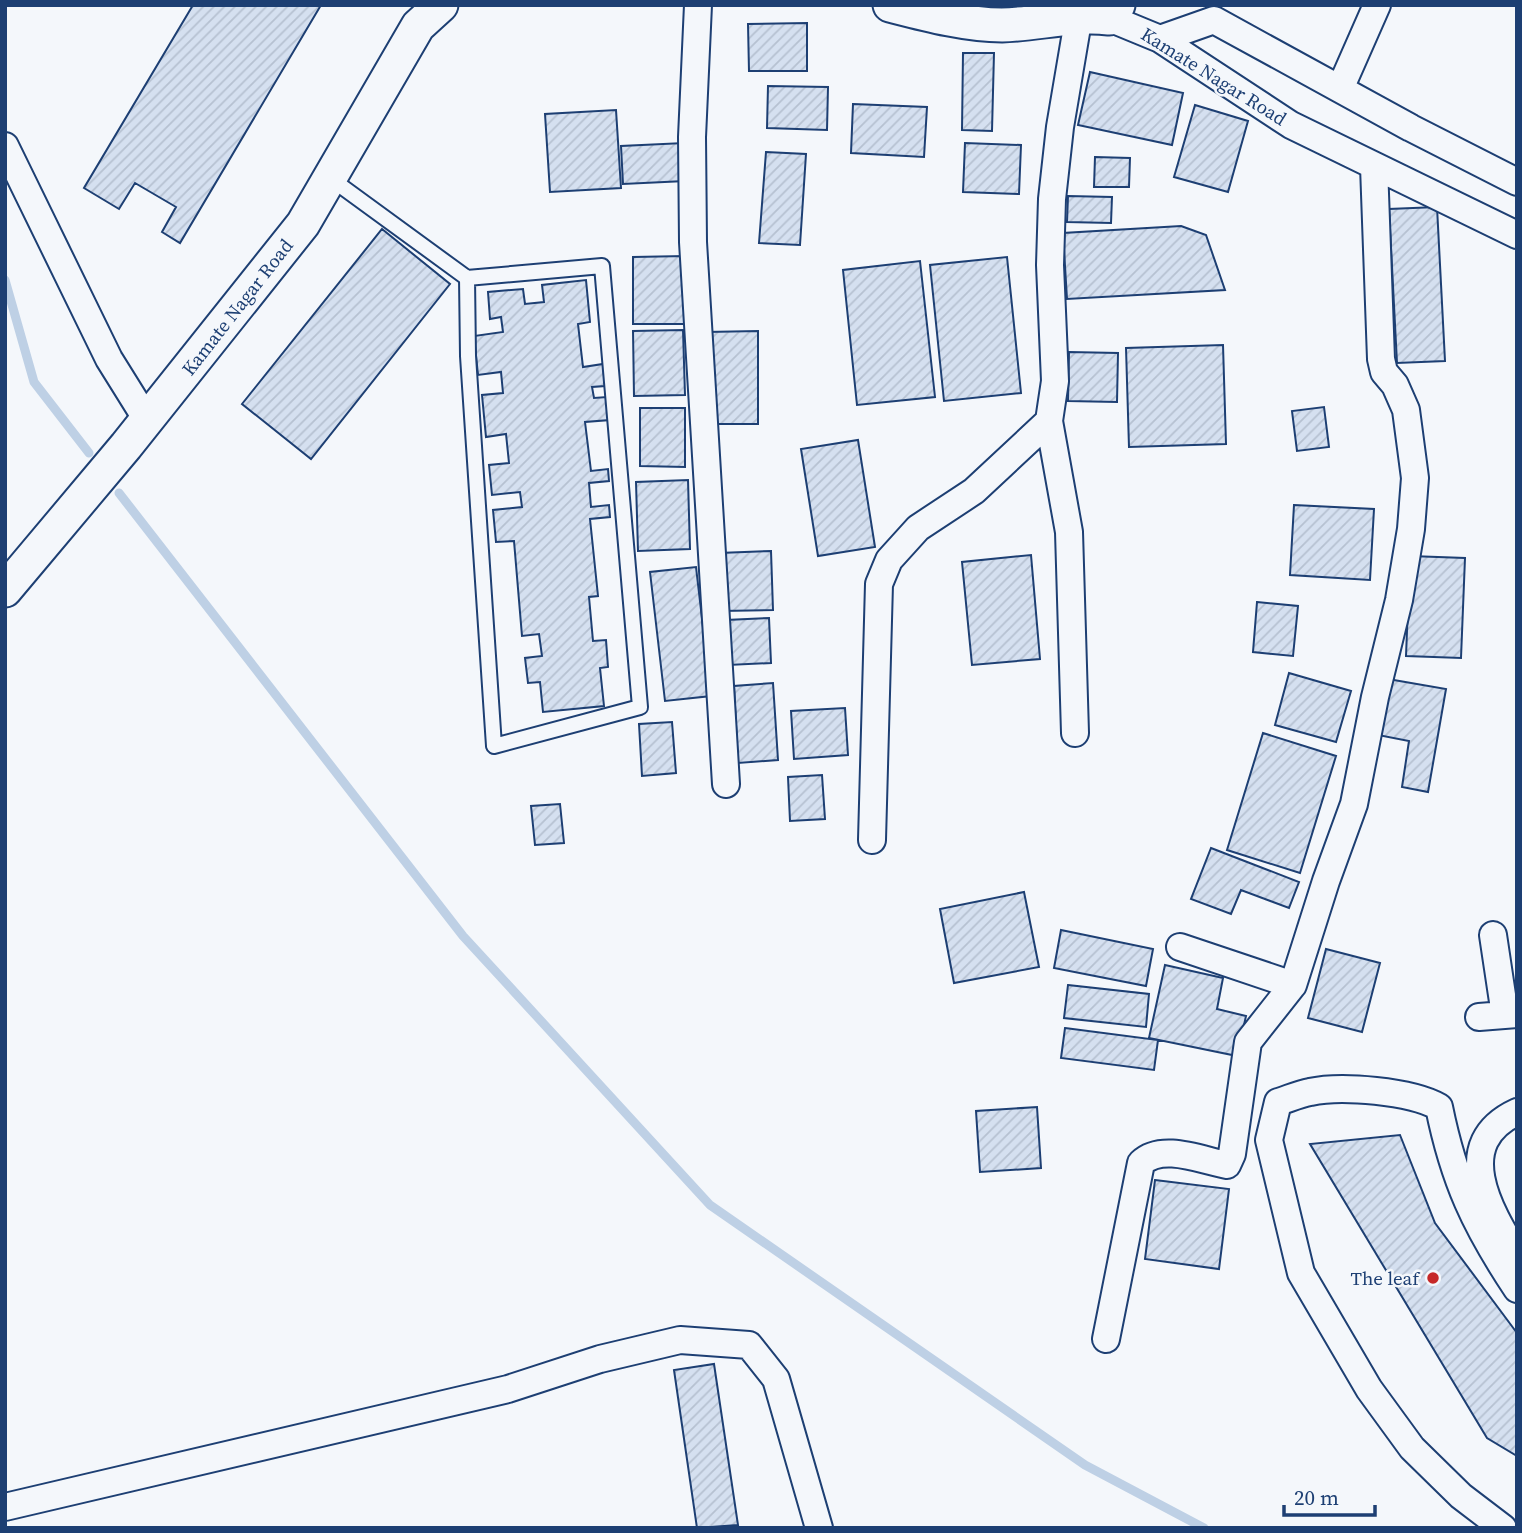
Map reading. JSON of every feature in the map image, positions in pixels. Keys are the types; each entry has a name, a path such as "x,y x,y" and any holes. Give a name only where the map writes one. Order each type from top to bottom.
{"street":[{"name":"Kamate Nagar Road","path":"5,590 147,420 303,224 418,26 441,5"},
{"path":"698,5 692,137 693,242 726,784"},
{"path":"890,5 999,25 1102,13"},
{"path":"1340,89 1377,5"},
{"name":"Kamate Nagar Road","path":"1102,13 1160,39 1291,125 1517,235"},
{"path":"1075,733 1069,532 1049,421 1055,381 1050,265 1052,199 1064,99 1102,13"},
{"path":"1160,39 1214,20 1517,182"},
{"path":"5,146 109,359 147,420"},
{"path":"1106,1339 1141,1163 1149,1156 1162,1153 1227,1165 1232,1154 1248,1042 1293,985 1354,804 1375,697 1399,600 1411,529 1415,478 1406,410 1395,385 1384,372 1381,359 1374,166"},
{"path":"872,840 879,584 889,560 918,527 974,491 1049,421"},
{"path":"1493,934 1500,1015"},
{"path":"1180,947 1293,985"},
{"path":"1503,1528 1461,1496 1412,1448 1369,1389 1301,1273 1269,1140 1278,1102 1311,1091 1351,1089 1427,1100 1439,1107 1449,1158 1481,1234 1517,1289"},
{"path":"1517,1112 1503,1118 1485,1140 1479,1166 1485,1197 1517,1255"},
{"path":"5,1507 508,1389 600,1359 680,1340 748,1345 776,1379 819,1528"}],"lane":[{"path":"330,178 467,278 602,266 640,707 494,746 468,356 467,278"}],"building":[{"path":"193,5 321,5 180,243 162,232 176,207 135,183 119,209 84,188"},
{"path":"807,23 807,71 749,71 748,24"},
{"path":"963,53 994,53 992,131 962,130"},
{"path":"1090,72 1183,93 1172,145 1078,125"},
{"path":"768,86 828,87 827,130 767,128"},
{"path":"853,104 927,107 924,157 851,153"},
{"path":"1195,105 1248,121 1228,192 1174,177"},
{"path":"616,110 621,188 550,192 545,114"},
{"path":"684,143 685,181 623,184 621,146"},
{"path":"965,143 1021,145 1019,194 963,192"},
{"path":"766,152 806,154 800,245 759,243"},
{"path":"1095,157 1130,158 1129,187 1094,187"},
{"path":"1068,196 1112,197 1111,223 1067,222"},
{"path":"1437,207 1445,361 1397,363 1389,209"},
{"path":"1181,226 1206,235 1225,290 1067,299 1063,233"},
{"path":"382,229 450,284 311,459 242,404"},
{"path":"685,256 685,324 633,324 633,257"},
{"path":"1007,257 1021,393 944,401 930,265"},
{"path":"920,261 935,397 857,405 843,270"},
{"path":"586,280 590,322 578,324 583,367 603,364 605,386 592,387 594,398 607,397 610,420 585,422 591,471 608,469 609,481 589,483 591,507 609,505 610,517 590,519 598,596 589,597 593,641 606,640 608,667 600,668 604,706 543,712 540,682 528,683 525,658 542,656 539,634 522,636 514,541 496,542 493,510 522,507 520,492 492,495 489,465 509,463 506,434 486,437 482,395 503,393 501,372 478,375 474,336 503,332 501,317 490,319 488,292 523,289 525,304 544,302 542,285"},
{"path":"683,330 685,395 634,396 633,331"},
{"path":"758,331 758,424 706,424 706,332"},
{"path":"1223,345 1226,444 1129,447 1126,348"},
{"path":"1069,352 1118,353 1117,402 1068,401"},
{"path":"1324,407 1329,447 1297,451 1292,411"},
{"path":"640,408 685,408 685,467 640,466"},
{"path":"858,440 875,547 818,556 801,449"},
{"path":"688,480 690,549 638,551 636,482"},
{"path":"1294,505 1374,509 1370,580 1290,575"},
{"path":"771,551 773,610 721,611 719,553"},
{"path":"1031,555 1040,659 972,665 962,562"},
{"path":"1410,556 1465,558 1461,658 1406,656"},
{"path":"696,567 711,696 665,701 650,572"},
{"path":"1257,602 1298,606 1293,656 1253,652"},
{"path":"769,618 771,663 728,665 726,620"},
{"path":"1289,673 1351,691 1336,742 1275,725"},
{"path":"1388,679 1446,689 1428,792 1402,787 1409,741 1378,735"},
{"path":"773,683 778,760 738,763 734,686"},
{"path":"845,708 848,755 794,759 791,711"},
{"path":"672,722 676,773 642,776 639,724"},
{"path":"1263,733 1336,756 1300,873 1227,850"},
{"path":"822,775 825,819 790,821 788,777"},
{"path":"560,804 564,843 535,845 531,806"},
{"path":"1211,848 1299,882 1289,908 1241,890 1231,914 1191,899"},
{"path":"1024,892 1039,967 954,983 940,909"},
{"path":"1061,930 1153,949 1146,986 1054,968"},
{"path":"1326,949 1380,963 1362,1032 1308,1018"},
{"path":"1165,965 1223,978 1217,1009 1246,1016 1237,1056 1149,1038"},
{"path":"1068,985 1149,994 1146,1027 1064,1018"},
{"path":"1065,1028 1158,1040 1154,1070 1061,1058"},
{"path":"1037,1107 1041,1168 980,1172 976,1111"},
{"name":"The leaf","path":"1400,1135 1435,1223 1517,1333 1517,1456 1487,1438 1310,1144"},
{"path":"1155,1180 1229,1189 1219,1269 1145,1259"},
{"path":"714,1364 738,1525 697,1528 674,1370"}],"waterway":[{"path":"5,280 34,382 89,453"},
{"path":"119,493 463,936 710,1205 1085,1465 1204,1528"}],"place":[{"name":"The leaf","path":"1433,1278"}]}
